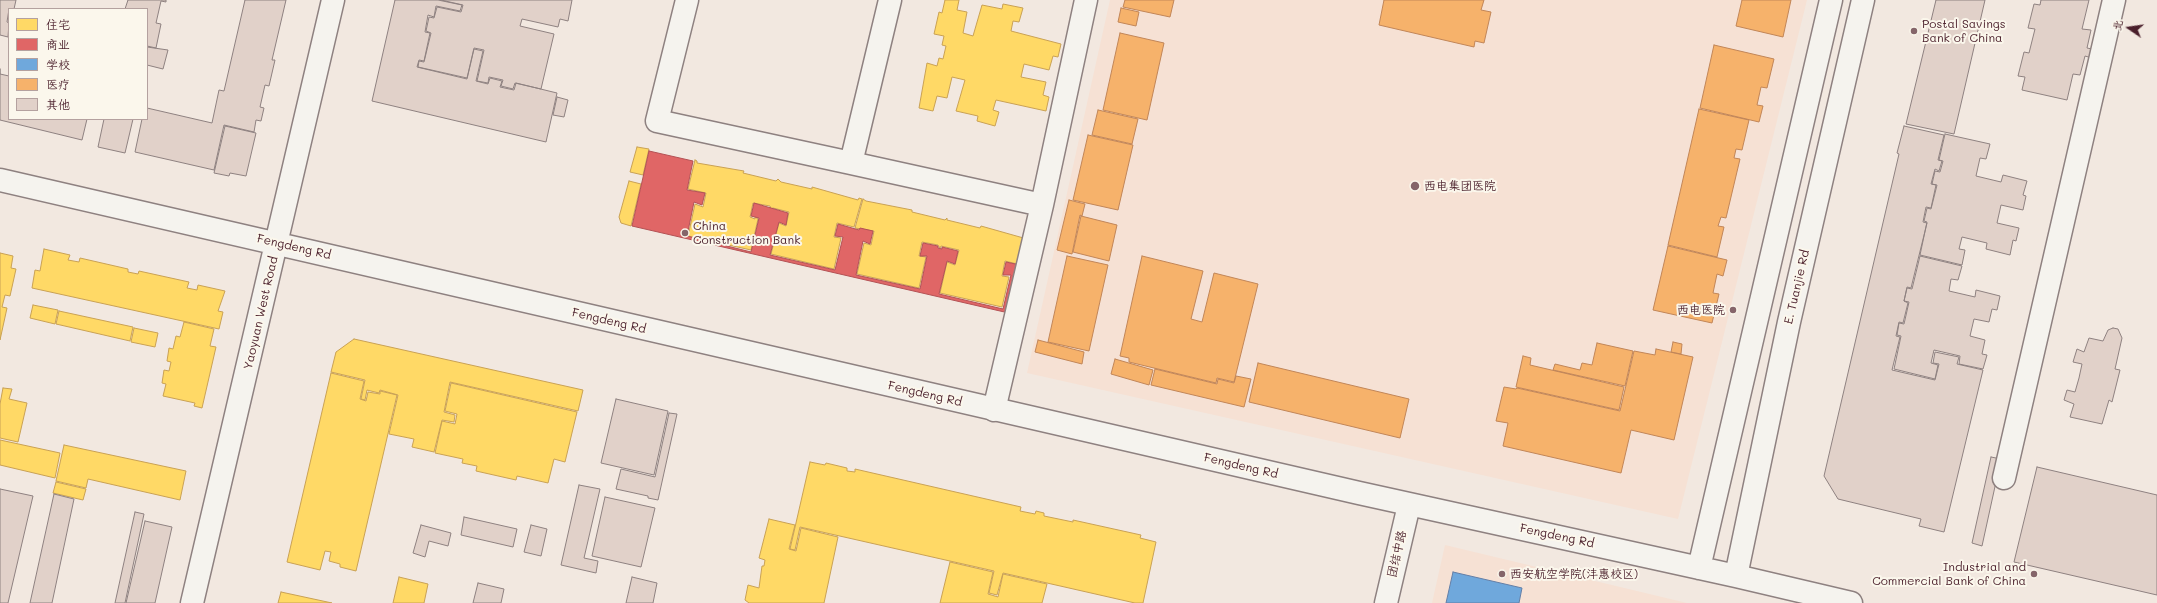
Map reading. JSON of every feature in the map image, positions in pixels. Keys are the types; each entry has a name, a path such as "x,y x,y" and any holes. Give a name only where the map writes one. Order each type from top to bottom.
{"street":[{"name":"Yaoyuan West Road","path":"192,603 278,244 333,0"},
{"path":"687,0 657,122 1042,205"},
{"path":"851,163 890,0"},
{"path":"994,410 1042,205 1086,0"},
{"path":"1698,568 1831,0"},
{"name":"E. Tuanjie Rd","path":"1736,576 1785,337 1862,0"},
{"path":"2004,478 2114,0"},
{"name":"Fengdeng Rd","path":"0,180 1409,505 1736,576 1851,603"},
{"name":"团结中路","path":"1386,603 1409,505"}],"shaded area":[{"name":"西电集团医院","path":"1110,0 1807,0 1678,519 1027,373"},
{"name":"西安航空学院(沣惠校区)","path":"1445,545 1687,603 1432,603"}],"building: 住宅":[{"path":"945,0 959,0 957,10 967,12 963,33 973,36 982,5 1002,9 1003,4 1023,8 1019,22 1013,21 1011,31 1061,44 1058,57 1053,56 1049,70 1024,64 1021,77 1046,82 1043,95 1049,97 1046,111 996,100 993,110 999,112 995,126 977,121 978,116 956,111 965,80 952,77 947,98 937,96 933,111 919,108 927,63 937,66 939,58 943,59 946,46 942,45 944,36 934,34 939,12 942,13"},
{"path":"637,147 649,149 643,175 630,172"},
{"path":"695,160 697,163 744,171 743,173 776,181 778,179 781,182 812,189 812,187 858,200 859,198 862,199 854,227 837,223 834,237 841,238 834,269 771,254 779,223 786,226 789,212 773,208 771,209 770,206 753,203 750,217 755,219 755,217 758,219 751,250 688,236 695,204 703,207 706,193 688,189"},
{"path":"629,181 641,184 631,226 621,223 619,217"},
{"path":"863,199 866,201 912,210 912,212 945,220 947,218 947,220 980,228 981,226 1027,239 1021,265 1005,261 1002,276 1009,277 1002,307 940,293 947,262 955,265 959,250 941,246 940,248 938,245 922,242 919,256 926,257 919,288 857,274 864,243 871,245 874,231 855,228"},
{"path":"44,249 70,255 68,260 79,262 80,258 128,269 128,272 138,274 139,271 189,282 187,288 197,290 198,285 225,291 218,311 223,312 219,329 32,288 35,270 40,271"},
{"path":"0,253 13,256 11,268 16,269 10,296 5,295 2,307 7,308 0,340"},
{"path":"33,305 58,310 55,324 30,318"},
{"path":"59,311 133,327 130,341 56,324"},
{"path":"184,322 214,329 210,346 216,347 202,408 194,406 195,403 163,396 166,384 162,383 164,370 169,371 171,362 167,361 169,348 173,349 176,336 180,337"},
{"path":"134,328 158,333 155,347 131,342"},
{"path":"354,339 583,390 578,411 450,382 444,412 455,415 454,422 442,420 434,452 412,447 414,439 389,434 398,395 380,390 379,393 367,390 365,400 361,399 365,380 331,372 336,352"},
{"path":"331,373 364,381 360,399 366,401 368,392 380,394 380,391 397,395 356,571 340,567 340,564 329,561 331,552 325,551 320,570 287,562"},
{"path":"451,383 577,412 565,462 554,459 548,483 517,476 516,480 476,471 477,466 462,463 463,459 435,453 442,421 455,424 457,414 445,411"},
{"path":"3,388 12,389 9,399 27,403 18,442 0,438 0,404"},
{"path":"0,440 60,453 55,478 0,465"},
{"path":"64,445 186,471 180,500 88,479 86,488 56,481"},
{"path":"810,462 825,465 826,463 847,468 847,471 855,472 855,469 1021,507 1020,511 1035,514 1036,511 1044,513 1044,516 1073,522 1073,520 1141,535 1140,538 1156,542 1143,603 1135,603 1003,573 997,595 989,593 994,571 800,527 795,550 790,549"},
{"path":"56,482 86,489 83,500 53,493"},
{"path":"769,519 795,525 789,549 796,551 801,528 838,537 824,603 749,603 745,600 748,585 759,588 762,566 764,566 765,560 759,558"},
{"path":"950,562 993,572 988,594 998,597 1003,574 1047,584 1042,603 940,603"},
{"path":"399,577 428,584 424,603 393,603"},
{"path":"281,592 332,603 278,603"}],"building: 商业":[{"path":"649,151 693,161 687,190 705,193 702,205 694,202 687,236 751,252 759,218 751,216 754,203 788,213 786,225 779,222 770,255 835,270 843,237 835,236 838,224 859,230 860,228 873,231 870,244 863,241 856,275 920,289 927,256 920,256 923,243 938,246 938,248 942,249 942,247 958,251 955,264 947,261 939,294 1003,309 1011,275 1003,275 1006,262 1020,265 1013,314 632,226"}],"building: 学校":[{"path":"1453,572 1522,588 1519,603 1446,603"}],"building: 医疗":[{"path":"1125,0 1174,0 1170,17 1123,7"},
{"path":"1384,0 1484,0 1481,10 1491,12 1484,43 1475,41 1474,47 1379,25"},
{"path":"1742,0 1791,0 1783,37 1736,26"},
{"path":"1121,8 1139,12 1136,26 1118,22"},
{"path":"1120,33 1164,43 1147,120 1103,110"},
{"path":"1714,45 1774,59 1767,88 1761,87 1757,105 1763,106 1759,122 1700,108"},
{"path":"1699,109 1749,120 1742,150 1736,149 1734,158 1740,159 1726,218 1721,217 1718,226 1724,227 1717,257 1668,245"},
{"path":"1098,110 1138,119 1132,144 1092,135"},
{"path":"1088,135 1133,145 1118,210 1073,200"},
{"path":"1069,200 1085,204 1082,216 1080,215 1072,254 1057,250"},
{"path":"1081,216 1117,225 1109,261 1073,252"},
{"path":"1668,246 1727,260 1723,276 1717,274 1713,293 1719,294 1712,323 1653,310"},
{"path":"1067,256 1108,265 1089,351 1048,342"},
{"path":"1142,256 1203,271 1191,319 1202,322 1214,273 1258,284 1234,382 1217,378 1216,383 1129,362 1129,358 1120,356"},
{"path":"1038,340 1084,352 1082,364 1035,352"},
{"path":"1673,342 1682,344 1681,354 1671,352"},
{"path":"1597,343 1633,351 1625,386 1553,370 1555,364 1580,370 1582,363 1592,365"},
{"path":"1656,349 1693,357 1674,440 1631,430 1621,473 1503,446 1508,423 1496,421 1504,387 1517,388 1620,411 1634,351 1655,355"},
{"path":"1523,356 1531,358 1530,365 1624,387 1619,410 1516,387"},
{"path":"1115,359 1153,370 1149,385 1111,374"},
{"path":"1258,363 1409,399 1400,438 1249,402"},
{"path":"1155,369 1217,384 1218,379 1234,383 1236,376 1251,379 1244,407 1151,385"}],"building: 其他":[{"path":"0,0 16,0 14,8 8,8 8,37 0,35"},
{"path":"128,0 166,0 166,2 161,1 156,23 161,24 156,48 148,46 148,8 125,8"},
{"path":"245,0 286,0 272,60 275,60 269,86 265,85 260,107 264,108 261,121 256,120 254,132 224,125 214,170 135,152 142,120 148,120 148,108 212,123 219,90 224,91"},
{"path":"395,0 438,0 462,5 460,11 436,6 434,17 428,15 425,32 430,33 424,61 419,60 417,67 467,79 474,49 483,51 476,81 488,84 490,78 502,81 500,87 514,90 516,83 557,93 546,142 372,101"},
{"path":"441,0 572,0 568,21 560,19 558,27 522,19 520,26 554,34 541,89 515,83 513,89 501,86 503,80 489,77 488,83 477,81 484,50 474,48 467,78 418,67 419,61 424,62 431,33 426,31 429,17 434,18 437,7 461,12 463,5"},
{"path":"1936,0 1985,0 1954,134 1906,124"},
{"path":"2041,0 2089,0 2082,29 2091,30 2087,48 2097,50 2095,59 2085,56 2080,75 2073,74 2067,100 2022,90 2025,77 2018,76 2024,52 2029,53 2035,29 2028,28 2034,4 2040,5"},
{"path":"148,47 168,50 163,69 148,65"},
{"path":"0,74 8,76 8,120 87,120 82,140 0,120"},
{"path":"557,97 568,100 564,117 553,115"},
{"path":"104,120 133,120 125,153 98,147"},
{"path":"225,126 256,133 246,176 230,173 229,176 214,173"},
{"path":"1904,126 1944,135 1938,160 1942,161 1939,171 1935,169 1931,184 1936,185 1931,208 1926,207 1923,222 1927,223 1911,288 1907,287 1904,301 1908,303 1903,323 1899,322 1896,336 1900,337 1892,370 1935,380 1939,364 1933,363 1935,352 1959,357 1957,364 1983,370 1944,532 1919,526 1921,519 1838,499 1824,476 1899,154 1897,153"},
{"path":"1945,134 1990,144 1986,159 1980,158 1976,176 2001,182 2003,175 2027,181 2023,195 2026,196 2023,210 2001,205 1997,223 2019,228 2016,241 2013,240 2010,255 1986,249 1987,243 1962,237 1959,249 1965,250 1962,265 1920,255 1927,222 1924,221 1927,208 1931,209 1937,185 1932,184 1935,171 1940,172 1943,161 1939,160"},
{"path":"1920,256 1962,266 1958,280 1951,279 1949,291 1975,297 1976,290 2000,296 1997,310 1992,309 1989,322 1974,319 1970,336 1985,340 1982,354 1987,355 1983,369 1959,364 1960,356 1934,350 1931,363 1938,365 1935,379 1894,369 1901,336 1897,335 1899,323 1904,324 1909,302 1904,301 1907,288 1912,289"},
{"path":"2113,328 2118,329 2122,338 2115,369 2120,370 2112,402 2109,400 2102,424 2070,417 2074,404 2064,400 2067,390 2075,392 2079,378 2082,364 2073,362 2077,349 2084,352 2089,338 2103,341 2108,330"},
{"path":"616,399 668,411 654,475 601,463"},
{"path":"669,413 677,414 658,500 648,498 648,496 616,489 621,469 655,477"},
{"path":"1991,457 2001,459 1982,546 1972,543"},
{"path":"2037,467 2157,495 2157,595 2014,562"},
{"path":"579,485 600,489 584,558 598,561 596,573 561,565"},
{"path":"0,489 33,496 8,603 0,603"},
{"path":"54,494 74,499 52,603 30,603"},
{"path":"605,497 655,508 641,567 592,556"},
{"path":"135,512 144,514 125,603 115,603"},
{"path":"464,517 517,529 513,547 461,535"},
{"path":"145,521 172,527 155,603 126,603"},
{"path":"421,525 451,533 448,546 429,541 425,557 413,553"},
{"path":"531,525 547,529 541,556 524,552"},
{"path":"632,577 657,583 653,603 626,603"},
{"path":"478,583 504,589 501,603 473,603"}],"place":[{"name":"Postal Savings Bank of China","path":"1914,31"},
{"name":"西电集团医院","path":"1415,186"},
{"name":"China Construction Bank","path":"685,233"},
{"name":"西电医院","path":"1733,310"},
{"name":"西安航空学院(沣惠校区)","path":"1502,574"},
{"name":"Industrial and Commercial Bank of China","path":"2034,574"}]}
